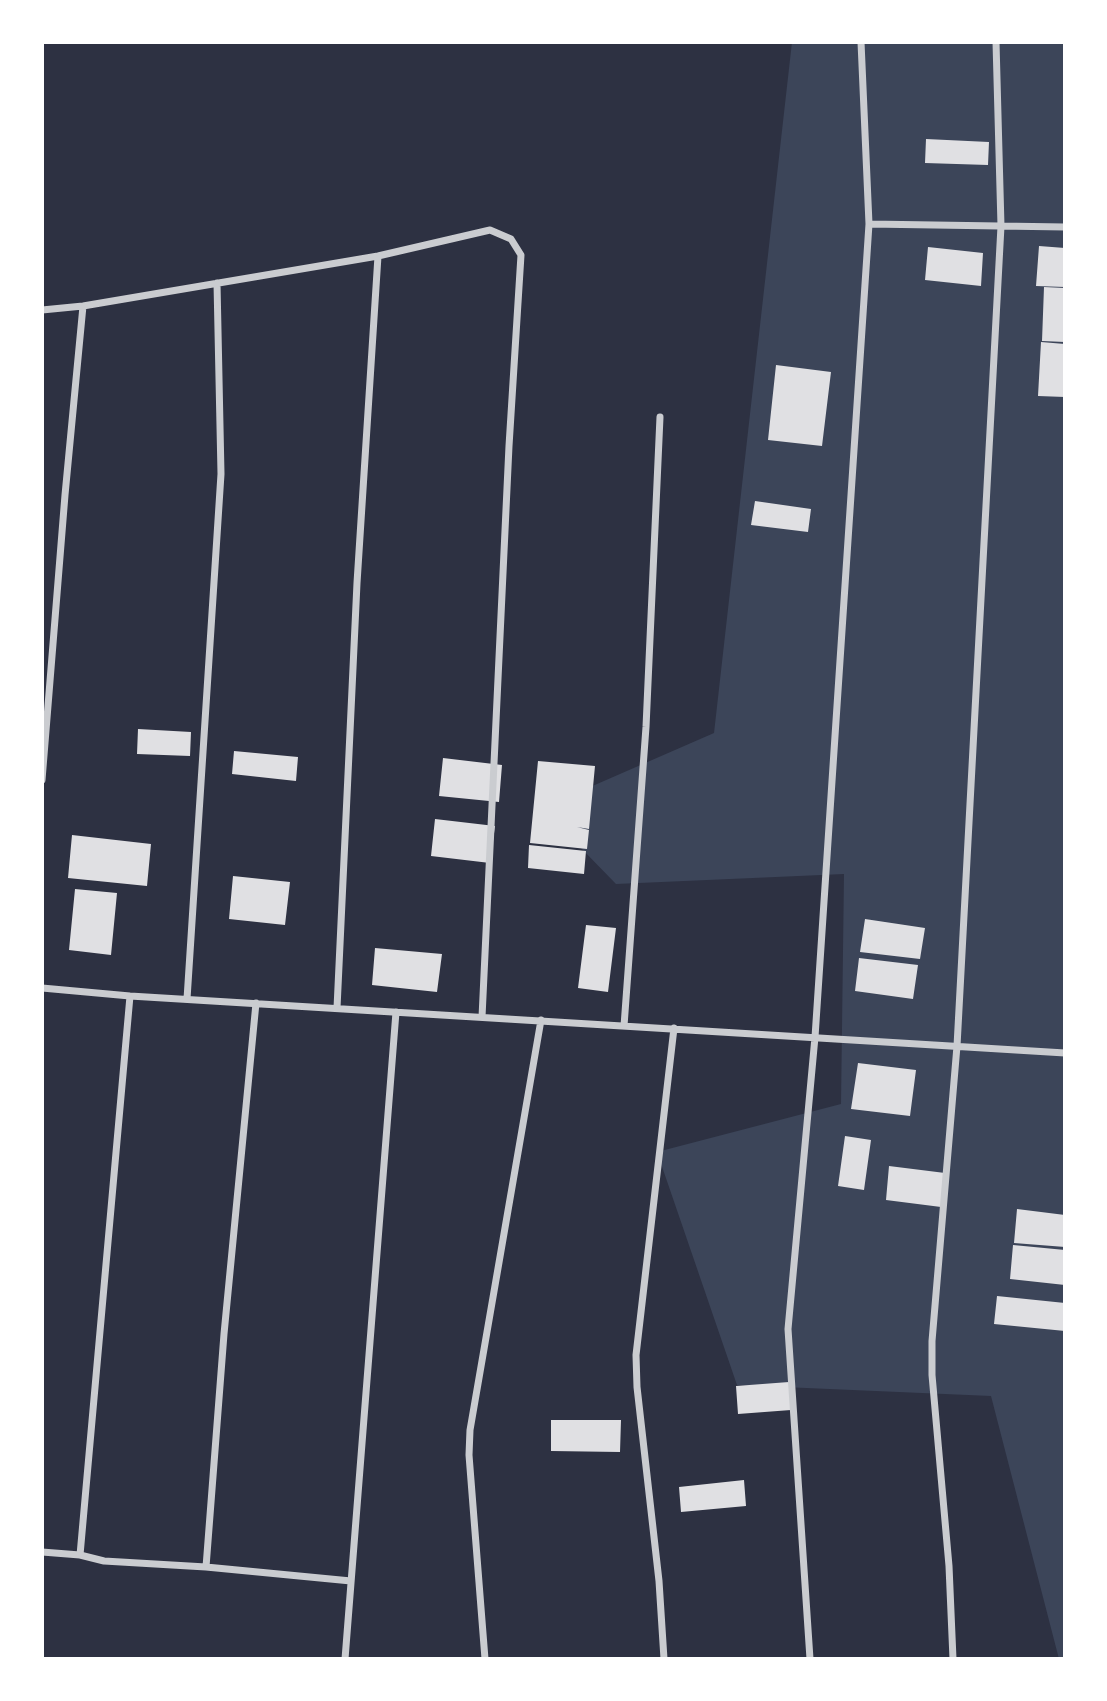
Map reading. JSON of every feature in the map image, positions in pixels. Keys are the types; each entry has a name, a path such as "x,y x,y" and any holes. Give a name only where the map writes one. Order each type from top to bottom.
{"street":[{"path":"810,1659 788,1329 815,1037 869,224 861,42"},
{"path":"953,1659 949,1566 932,1375 932,1341 957,1046 1001,226 996,42"},
{"path":"869,224 1065,227"},
{"path":"42,310 83,306 378,256 490,230 511,239 521,256 509,446 482,1017"},
{"path":"337,1008 356,583 378,256"},
{"path":"187,999 221,474 216,283"},
{"path":"42,780 83,306"},
{"path":"624,1026 646,727 660,417"},
{"path":"42,988 130,996 1065,1053"},
{"path":"80,1555 130,996"},
{"path":"206,1567 224,1334 256,1003"},
{"path":"345,1659 396,1012"},
{"path":"485,1659 469,1455 470,1430 541,1020"},
{"path":"664,1659 659,1581 637,1387 636,1355 674,1028"},
{"path":"42,1552 80,1555 104,1561 206,1567 351,1581"}],"shaded area":[{"path":"792,42 1065,42 1065,1659 1059,1659 991,1396 737,1385 657,1152 841,1104 844,874 616,884 542,808 714,733"}],"building":[{"path":"926,139 989,142 988,165 925,163"},
{"path":"1039,246 1065,248 1065,287 1036,286"},
{"path":"928,247 983,253 981,286 925,280"},
{"path":"1044,287 1065,288 1065,342 1042,341"},
{"path":"1041,342 1065,344 1065,397 1038,396"},
{"path":"776,365 831,372 822,446 768,440"},
{"path":"755,501 811,509 808,532 751,525"},
{"path":"138,729 191,732 190,756 137,754"},
{"path":"234,751 298,757 296,781 232,774"},
{"path":"443,758 502,765 499,802 439,796"},
{"path":"538,761 595,766 589,829 577,827 589,830 587,849 530,843"},
{"path":"435,819 495,826 490,863 431,856"},
{"path":"72,835 151,844 147,886 68,878"},
{"path":"529,845 586,851 584,874 528,868"},
{"path":"233,876 290,882 285,925 229,919"},
{"path":"75,889 117,893 111,955 69,950"},
{"path":"865,919 925,928 920,959 860,952"},
{"path":"586,925 616,928 608,992 578,988"},
{"path":"375,948 442,954 437,992 372,985"},
{"path":"859,958 918,965 913,999 855,991"},
{"path":"858,1063 916,1070 910,1116 851,1109"},
{"path":"845,1136 871,1140 864,1190 838,1186"},
{"path":"889,1166 945,1173 941,1207 886,1200"},
{"path":"1017,1209 1065,1215 1065,1247 1014,1243"},
{"path":"1013,1245 1065,1250 1065,1285 1010,1279"},
{"path":"997,1296 1065,1303 1065,1331 994,1324"},
{"path":"789,1382 791,1410 738,1414 736,1386"},
{"path":"551,1420 621,1420 620,1452 551,1451"},
{"path":"744,1480 746,1506 681,1512 679,1487"}]}
